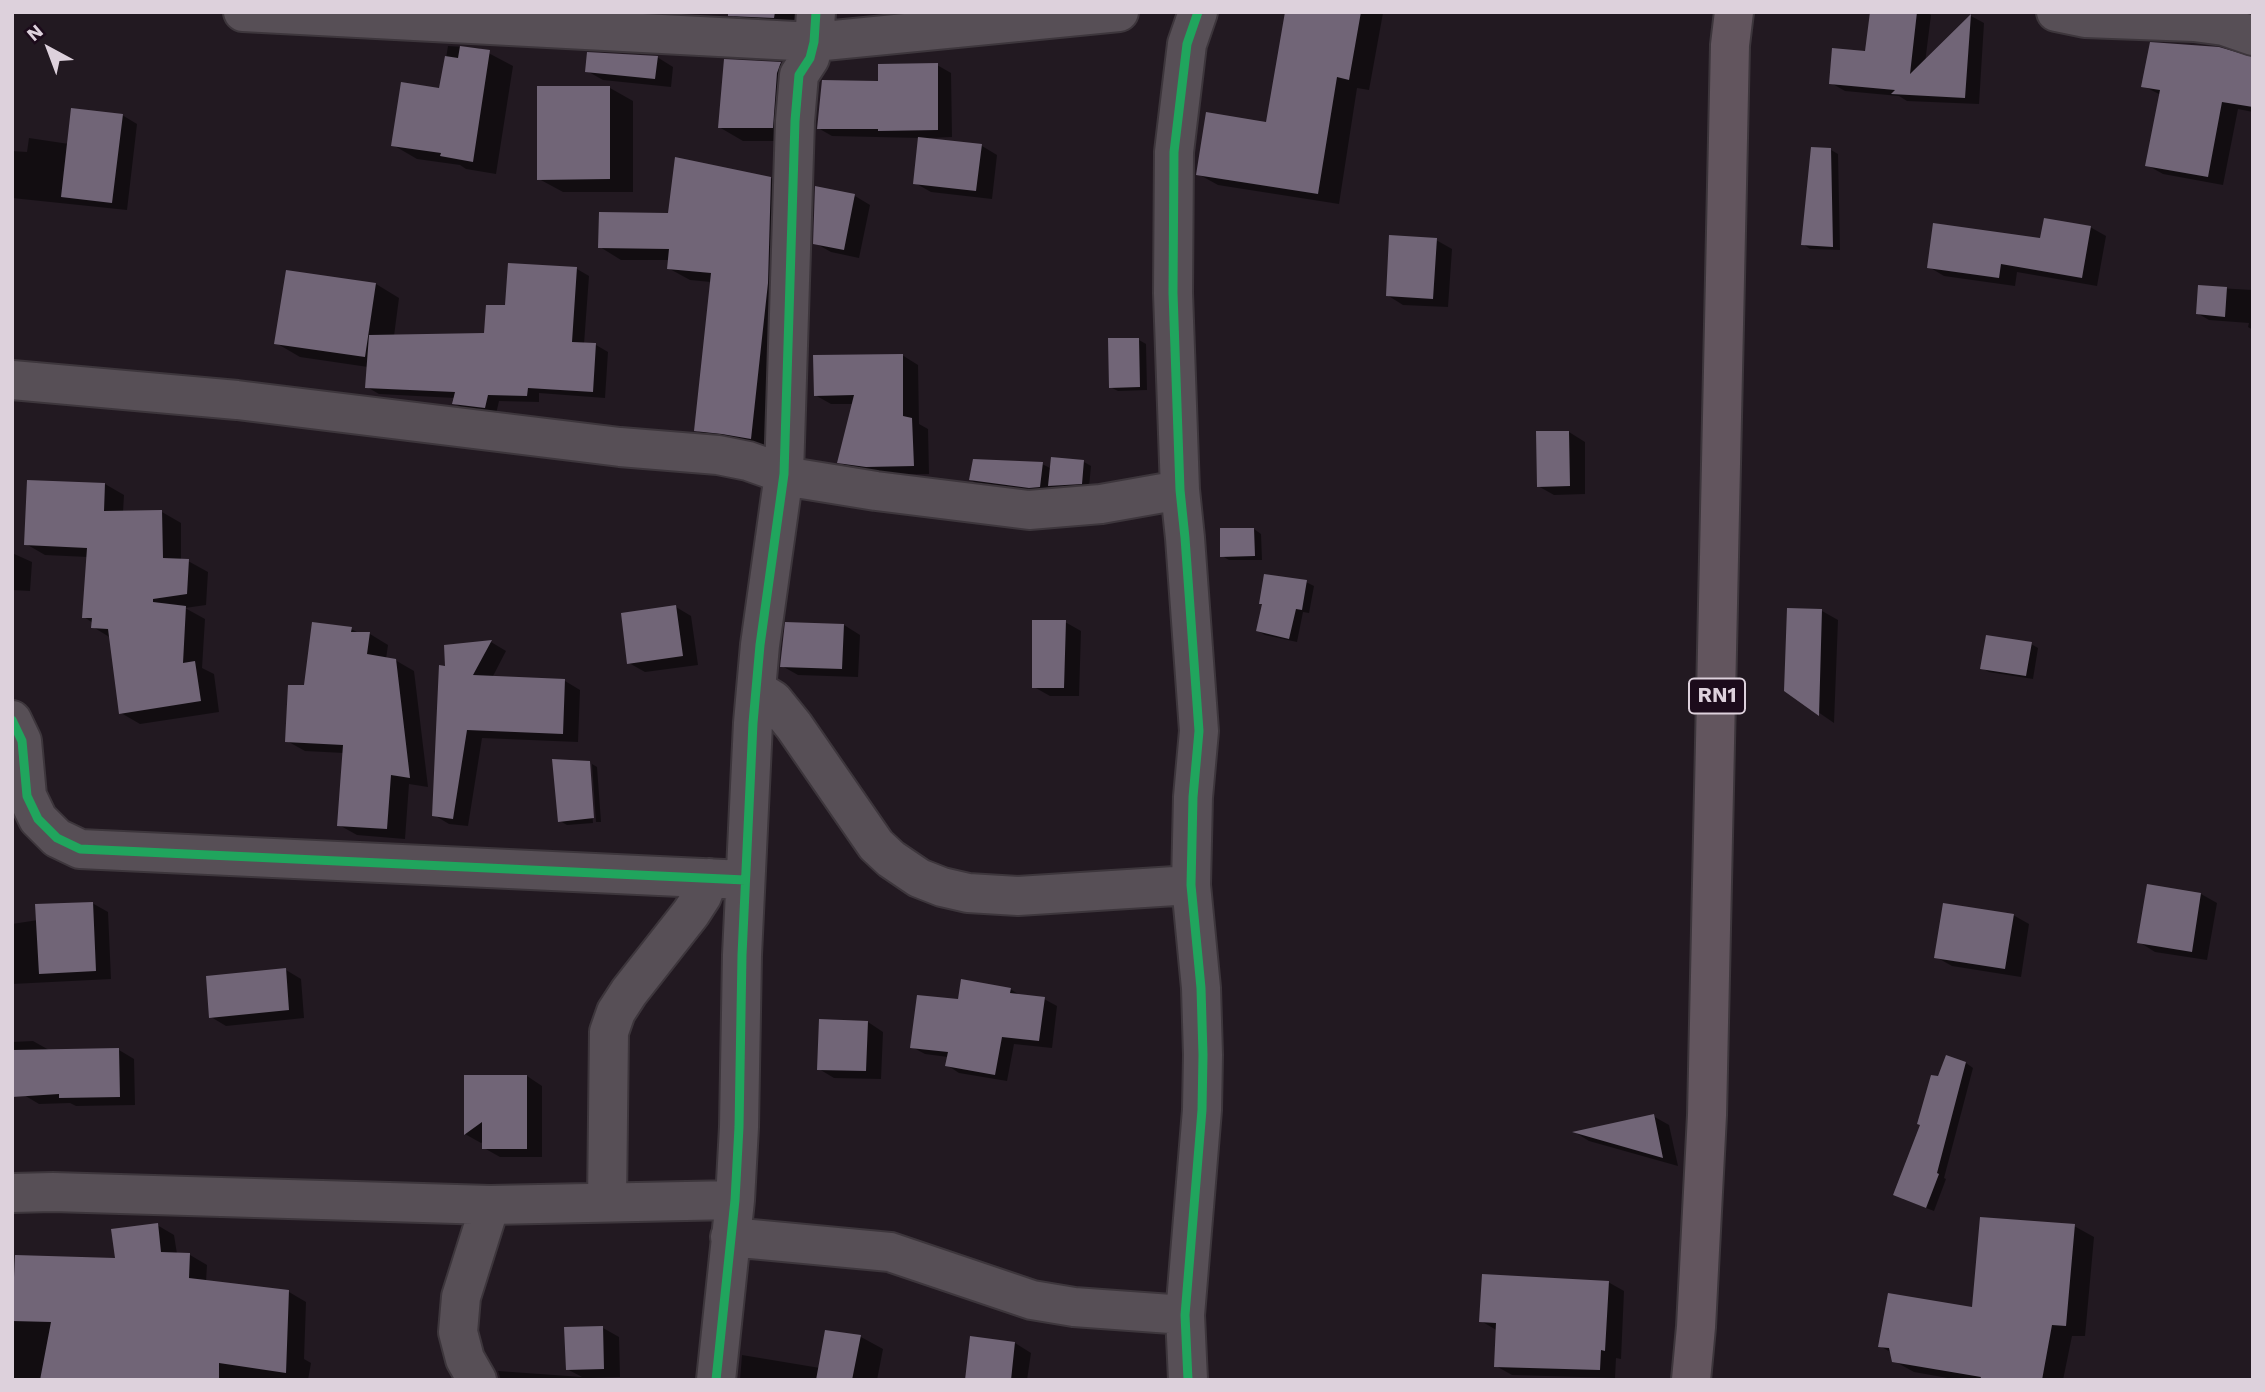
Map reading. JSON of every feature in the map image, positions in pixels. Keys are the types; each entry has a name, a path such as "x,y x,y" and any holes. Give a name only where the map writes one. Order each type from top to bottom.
{"highway":[{"name":"RN1","path":"1691,1380 1707,1115 1730,46 1734,12"}],"street":[{"path":"243,12 815,27 1119,12"},
{"path":"1188,1380 1185,1315 1202,1096 1200,988 1191,885 1193,797 1199,731 1180,490 1173,293 1174,152 1187,44 1198,12"},
{"path":"2056,12 2085,18 2194,22 2224,26 2253,36"},
{"path":"716,1380 735,1200 727,879 749,783 760,645 784,474 794,121 799,75 810,58 815,27"},
{"path":"12,380 237,400 620,447 718,455 748,461 784,474 876,491 1029,510 1101,503 1180,490"},
{"path":"757,690 773,700 794,726 876,845 919,878 968,894 1017,896 1191,885"},
{"path":"12,720 22,741 27,796 38,819 57,838 80,849 727,879"},
{"path":"607,1202 609,1032 616,1012 702,896 727,879"},
{"path":"12,1193 490,1205 735,1200"},
{"path":"477,1380 465,1359 458,1332 461,1297 490,1205"},
{"path":"730,1237 890,1251 1032,1300 1074,1307 1185,1315"}],"building":[{"path":"728,12 775,12 774,18 728,16"},
{"path":"1285,12 1361,12 1349,80 1337,77 1318,194 1196,175 1206,112 1266,122"},
{"path":"1870,12 1917,12 1910,74 1971,14 1965,98 1891,94 1895,90 1829,84 1832,48 1865,51"},
{"path":"2150,42 2219,47 2253,57 2253,107 2222,102 2208,177 2145,166 2160,90 2141,87"},
{"path":"460,46 490,50 473,162 440,156 441,153 391,146 401,82 439,88 445,56 458,58"},
{"path":"587,52 658,56 655,79 585,72"},
{"path":"724,59 781,62 777,73 773,128 718,128"},
{"path":"938,63 938,130 817,129 822,80 878,81 878,64"},
{"path":"537,86 610,86 610,179 537,180"},
{"path":"71,108 123,114 112,203 61,197"},
{"path":"918,137 982,144 976,191 913,184"},
{"path":"1811,147 1831,148 1833,247 1801,245"},
{"path":"675,157 771,177 768,283 751,439 694,431 711,273 667,269 669,249 598,248 599,212 668,213"},
{"path":"815,186 855,194 844,250 813,244"},
{"path":"2044,218 2091,226 2082,278 2001,264 1999,278 1927,268 1933,223 2040,238"},
{"path":"1389,235 1437,238 1433,299 1386,296"},
{"path":"508,263 577,267 572,342 596,343 593,392 528,388 527,396 488,395 485,408 452,404 455,392 365,388 369,335 484,333 486,305 505,305"},
{"path":"286,270 376,283 365,357 274,344"},
{"path":"2198,285 2227,287 2225,317 2196,314"},
{"path":"1108,338 1139,338 1140,387 1109,388"},
{"path":"903,354 903,416 912,418 914,466 866,467 837,463 854,395 814,396 813,355"},
{"path":"1536,431 1569,431 1570,486 1537,487"},
{"path":"1051,457 1084,460 1082,484 1048,486"},
{"path":"973,459 1043,462 1040,487 969,480"},
{"path":"27,480 105,483 104,511 162,510 163,558 189,559 187,594 153,599 153,602 186,606 183,663 195,661 201,701 119,714 108,629 91,628 92,618 82,618 87,548 24,545"},
{"path":"1220,528 1254,528 1255,556 1220,557"},
{"path":"1264,574 1307,580 1302,610 1296,609 1289,639 1256,631 1262,604 1259,604"},
{"path":"676,605 683,656 627,664 621,613"},
{"path":"1787,608 1822,609 1819,716 1784,691"},
{"path":"1032,620 1066,620 1064,688 1032,688"},
{"path":"312,622 352,627 351,632 370,632 367,654 396,659 410,778 391,775 387,829 337,826 343,745 285,742 288,685 304,685"},
{"path":"785,622 844,624 842,669 780,667"},
{"path":"1986,635 2032,642 2026,676 1980,669"},
{"path":"492,640 473,675 565,679 563,734 467,730 453,819 432,816 439,665 445,666 444,645"},
{"path":"552,759 590,761 594,818 558,822"},
{"path":"2147,884 2201,893 2192,952 2137,943"},
{"path":"93,902 96,971 39,974 35,904"},
{"path":"1943,903 2014,914 2005,969 1934,958"},
{"path":"286,968 289,1010 209,1018 206,976"},
{"path":"961,979 1011,988 1010,993 1045,997 1039,1041 1002,1037 995,1075 945,1066 948,1052 910,1048 917,995 958,999"},
{"path":"819,1019 868,1021 866,1071 817,1070"},
{"path":"119,1048 120,1097 59,1098 59,1094 12,1097 12,1050"},
{"path":"1946,1055 1966,1062 1937,1173 1939,1174 1926,1208 1893,1195 1920,1125 1917,1124 1931,1075 1938,1076"},
{"path":"464,1075 527,1075 527,1149 482,1149 482,1122 464,1135"},
{"path":"1654,1114 1663,1158 1572,1132"},
{"path":"1980,1217 2075,1224 2066,1326 2052,1325 2042,1380 1980,1380 1981,1377 1892,1362 1889,1348 1878,1347 1888,1293 1972,1307"},
{"path":"158,1223 161,1252 190,1253 189,1278 289,1290 286,1373 219,1363 219,1380 40,1380 51,1322 12,1321 15,1255 115,1258 111,1229"},
{"path":"1482,1274 1609,1281 1605,1351 1601,1350 1600,1370 1494,1367 1496,1323 1479,1322"},
{"path":"603,1326 604,1369 566,1370 564,1327"},
{"path":"825,1330 861,1335 852,1380 816,1380"},
{"path":"970,1336 1015,1342 1011,1380 965,1380"}],"cycle path":[{"path":"716,1380 735,1200 742,955 753,723 760,645 784,474 795,121 799,75 810,58 816,12"},
{"path":"1188,1380 1185,1315 1202,1110 1203,1055 1201,988 1191,885 1193,797 1199,731 1180,490 1173,293 1174,152 1187,44 1198,12"},
{"path":"12,720 22,741 27,796 38,819 57,838 80,849 745,880"}]}
